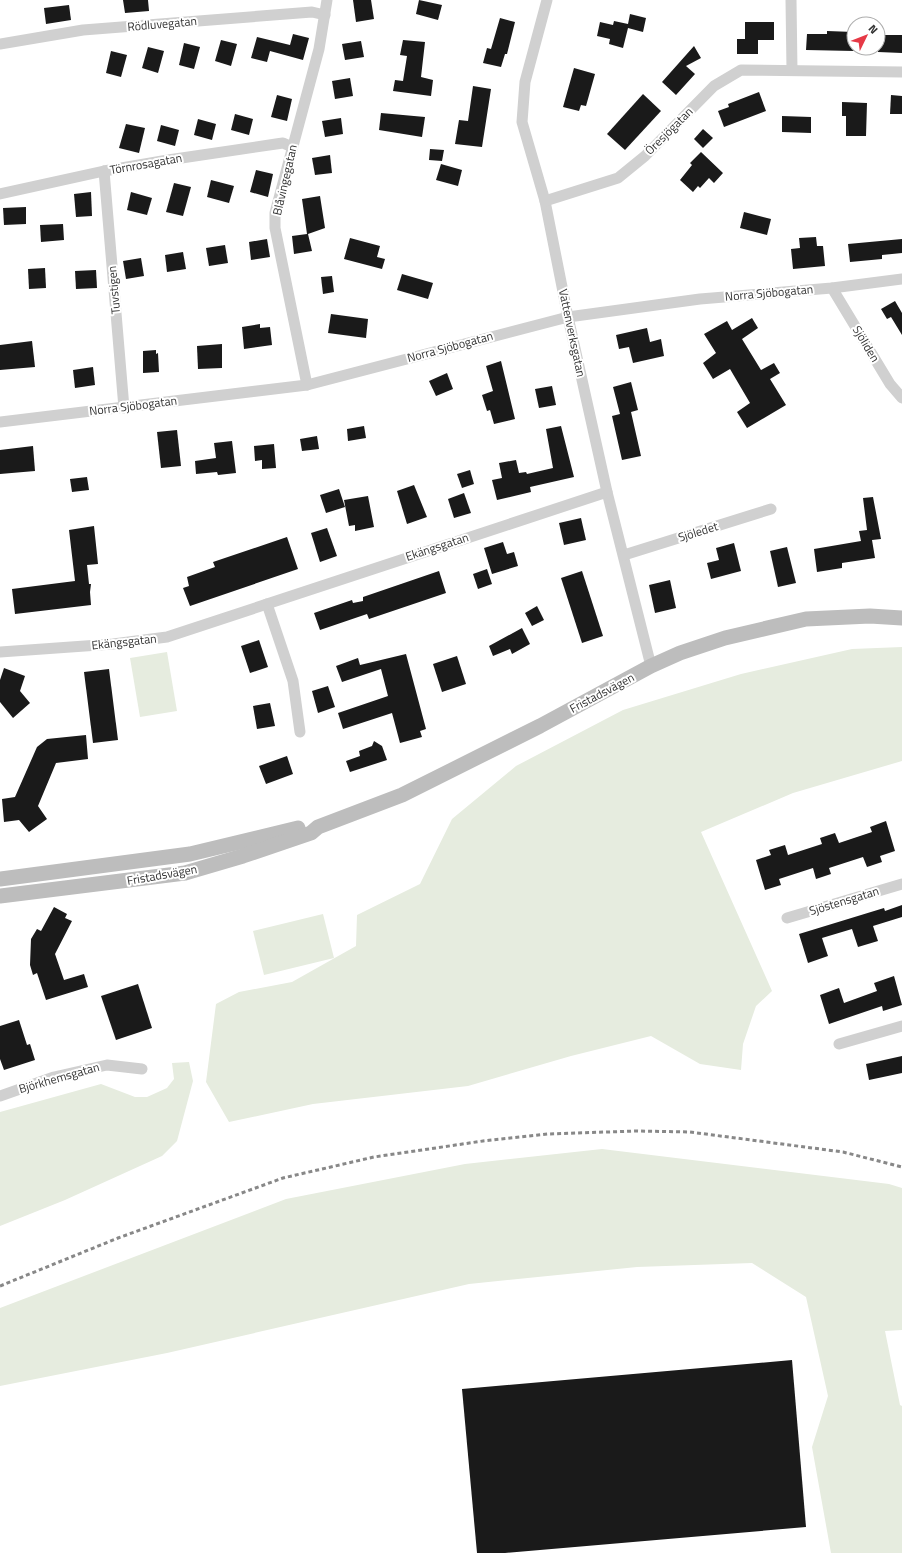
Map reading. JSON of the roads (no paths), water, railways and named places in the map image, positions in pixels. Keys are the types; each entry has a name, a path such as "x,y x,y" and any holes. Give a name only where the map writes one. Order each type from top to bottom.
{"street":[{"name":"Blåvingegatan","path":"307,384 275,228 275,213 319,49 327,0"},
{"name":"Vattenverksgatan","path":"547,0 525,82 522,122 545,201 568,317 607,492 651,666"},
{"path":"791,0 792,70"},
{"name":"Rödluvegatan","path":"0,44 91,30 312,12 325,15"},
{"name":"Öresjögatan","path":"545,201 618,178 644,156 714,86 741,70 902,72"},
{"name":"Törnrosagatan","path":"0,194 104,171 168,160 283,143 292,147"},
{"name":"Tuvstigen","path":"104,171 124,408"},
{"name":"Norra Sjöbogatan","path":"0,422 124,408 307,384 568,317 700,299 832,288 902,279"},
{"name":"Sjöliden","path":"832,288 890,384 902,398"},
{"name":"Ekängsgatan","path":"0,652 113,644 167,637 607,492"},
{"name":"Sjöledet","path":"624,555 772,509"},
{"path":"267,604 293,681 300,732"},
{"name":"Fristadsvägen","path":"0,896 185,873 272,847 311,832 318,827 402,795 540,726 651,666 680,653 725,638 790,622 849,616 902,618"},
{"name":"Fristadsvägen","path":"0,879 190,854 307,826 318,827"},
{"name":"Sjöstensgatan","path":"787,918 902,884"},
{"path":"839,1044 902,1026"},
{"name":"Björkhemsgatan","path":"0,1096 54,1077 107,1065 142,1069"}],"railway":[{"path":"0,1286 118,1238 283,1178 374,1157 483,1141 548,1134 636,1131 690,1132 843,1152 902,1167"}]}
